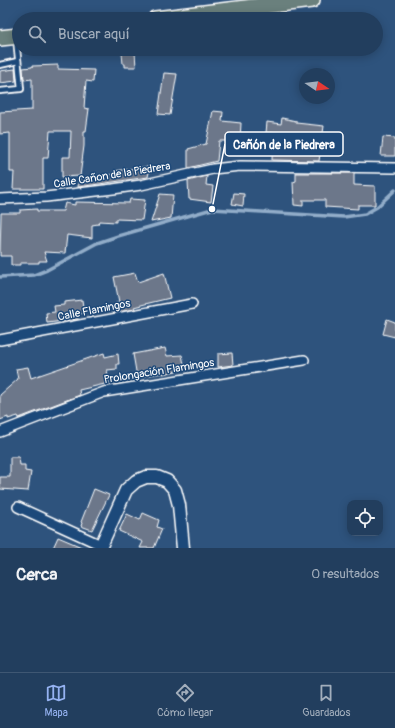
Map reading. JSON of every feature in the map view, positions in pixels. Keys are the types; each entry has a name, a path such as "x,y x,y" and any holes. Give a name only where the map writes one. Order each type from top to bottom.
{"main road":[{"path":"213,12 312,0"},
{"path":"0,38 12,37"}],"street":[{"name":"Calle Cañon de la Piedrera","path":"0,199 46,197 113,189 140,185 214,169 240,166 395,168"},
{"name":"Calle Flamingos","path":"0,340 192,304"},
{"name":"Prolongación Flamingos","path":"0,432 104,392 304,360"},
{"path":"18,507 100,546 126,490 136,481 146,477 157,477 167,481 175,490 179,505 183,548"}],"lane":[{"path":"0,91 21,89 18,56"},
{"path":"0,65 18,61"}],"building":[{"path":"122,56 135,56 136,67 125,67 125,64 123,64"},
{"path":"58,65 58,69 94,70 93,82 86,81 84,108 89,109 86,131 84,131 84,146 80,176 62,177 62,157 70,157 71,131 50,131 48,158 43,158 43,189 13,189 14,172 10,172 10,133 0,134 0,112 32,110 32,79 24,80 23,68 32,66"},
{"path":"15,69 16,81 0,83 0,71"},
{"path":"164,73 177,74 170,115 158,114"},
{"path":"213,111 223,112 222,121 241,123 240,141 219,141 217,161 188,168 188,149 206,144"},
{"path":"282,118 296,121 296,123 324,126 319,161 272,160 273,133 266,133 267,122 281,124"},
{"path":"383,137 395,138 395,156 381,156"},
{"path":"150,167 148,177 78,187 79,178 115,174 114,171"},
{"path":"296,173 354,173 354,185 375,186 375,205 358,205 358,209 325,207 325,200 303,200 303,206 294,205 293,182 296,181"},
{"path":"207,176 206,185 213,186 211,202 189,199 188,181"},
{"path":"234,193 244,194 243,206 232,204"},
{"path":"160,194 173,195 171,218 151,222"},
{"path":"130,199 145,200 142,220 116,219 116,222 99,221 98,224 92,225 92,238 67,235 65,253 44,252 47,261 11,265 11,256 0,256 1,213 20,213 20,210 37,209 37,211 63,211 65,203 75,205 75,202 129,203"},
{"path":"135,273 138,282 164,273 170,298 134,307 135,309 119,312 116,303 119,302 114,277"},
{"path":"82,300 84,313 78,314 78,319 47,323 46,313 55,312 54,306 64,305 64,302"},
{"path":"387,319 395,322 395,337 383,334"},
{"path":"165,348 167,356 182,355 185,369 163,374 137,377 133,354"},
{"path":"104,353 105,357 118,354 119,364 117,364 117,369 107,370 109,383 79,390 80,395 19,418 18,416 8,419 8,417 0,420 0,395 18,379 16,369 28,367 31,378"},
{"path":"232,353 233,365 218,367 218,354"},
{"path":"10,457 19,457 20,465 25,465 25,471 31,472 28,491 0,489 0,477 10,477"},
{"path":"94,489 109,495 92,530 81,526 81,522"},
{"path":"143,513 159,520 157,527 162,529 154,548 140,548 143,542 119,531 127,514 140,520"},
{"path":"58,537 84,548 53,548"}],"waterway":[{"path":"0,277 34,275 47,270 97,243 212,209 344,217 365,214 377,207 395,190"}],"place":[{"name":"Cañón de la Piedrera","path":"212,209"}]}
